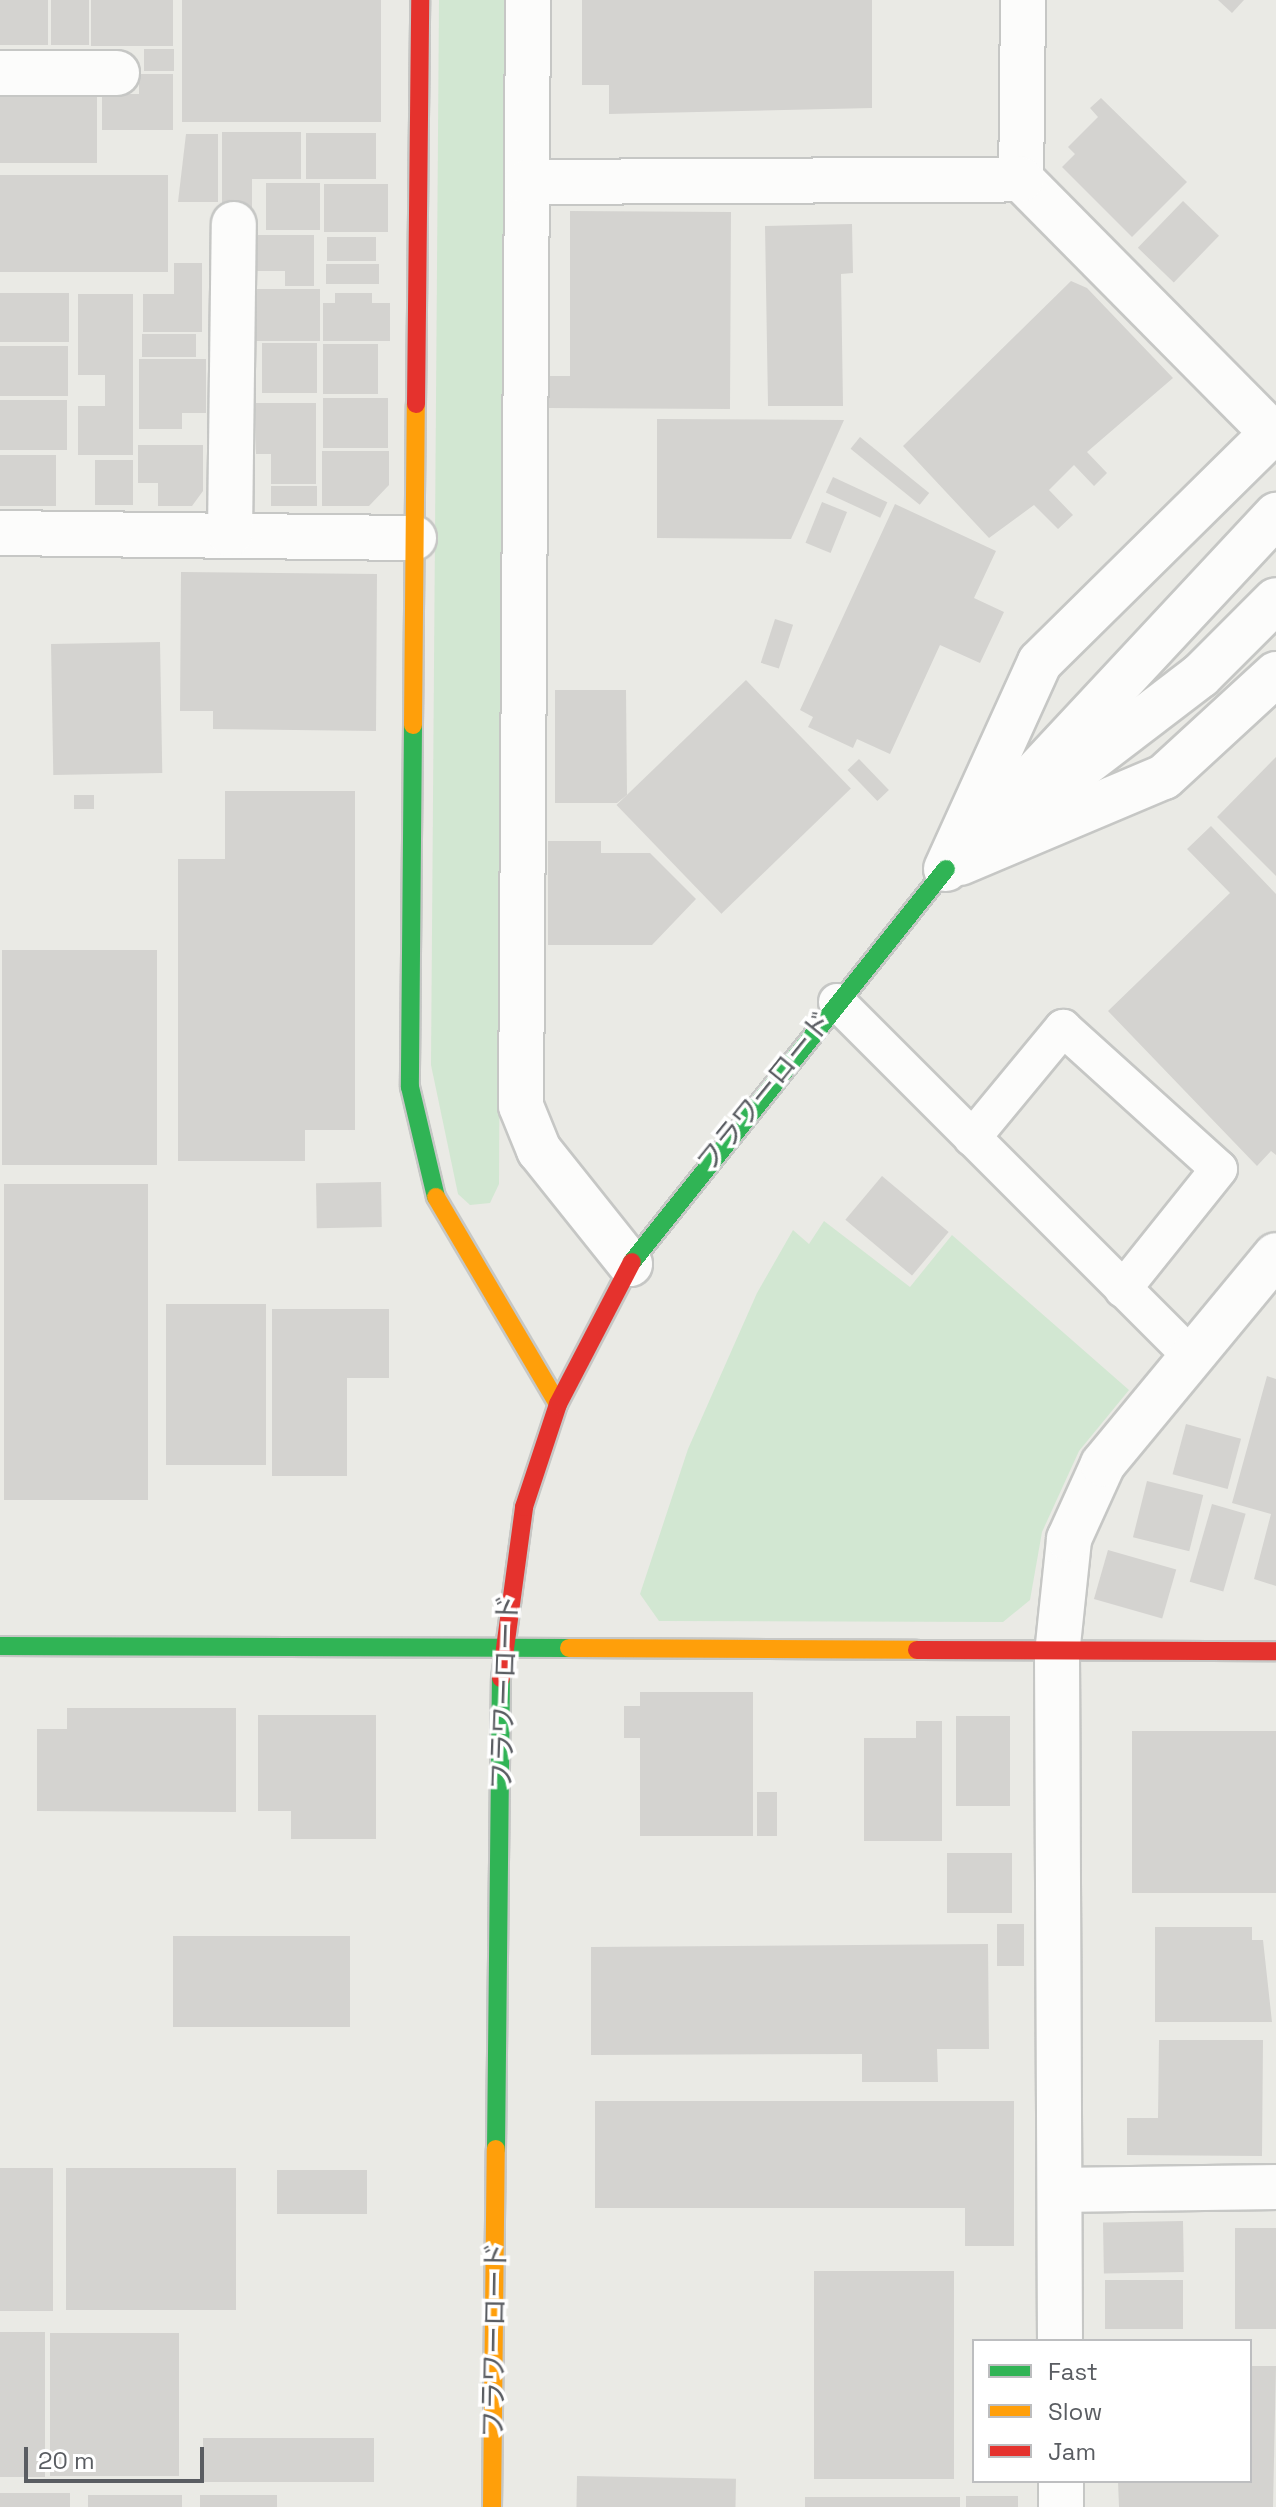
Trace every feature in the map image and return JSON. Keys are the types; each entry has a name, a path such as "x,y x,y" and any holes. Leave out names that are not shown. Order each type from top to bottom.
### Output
{"street":[{"path":"420,0 410,1087 434,1193 558,1404"},
{"path":"528,0 521,1106 539,1150 630,1264"},
{"path":"1021,179 1023,0"},
{"path":"0,73 117,73"},
{"path":"527,182 1021,179 1274,431 1040,662 946,869"},
{"path":"230,534 234,224"},
{"name":"フラワーロード","path":"492,2507 501,1646 524,1507 558,1404 630,1264 837,1002 946,869 1276,515"},
{"path":"0,533 414,538"},
{"name":"フラワーロード","path":"946,869 1200,676 1276,600"},
{"path":"946,869 1164,777 1276,674"},
{"path":"1060,2339 1057,1654 1069,1539 1103,1464 1276,1255"},
{"path":"0,1646 501,1646 1057,1654 1276,1651"},
{"path":"1060,2190 1276,2187"},
{"path":"1061,2483 1061,2507"}],"lane":[{"path":"837,1002 1191,1356"},
{"path":"972,1138 1063,1028 1219,1169 1123,1289"}],"green space":[{"path":"439,0 505,0 499,1184 490,1203 470,1205 458,1194 431,1065"},
{"path":"824,1221 910,1287 952,1235 1129,1390 1079,1451 1042,1532 1030,1600 1003,1622 659,1621 640,1594 688,1449 757,1293 793,1230 809,1244"}],"building":[{"path":"0,0 48,0 48,45 0,45"},
{"path":"51,0 89,0 89,45 51,45"},
{"path":"91,0 173,0 173,46 91,46"},
{"path":"182,0 381,0 381,122 182,122"},
{"path":"582,0 872,0 872,108 609,114 609,85 582,85"},
{"path":"1218,0 1244,0 1232,13"},
{"path":"144,49 174,49 174,71 144,71"},
{"path":"139,74 173,74 173,130 102,130 102,94 139,94"},
{"path":"0,93 97,93 97,163 0,163"},
{"path":"1101,98 1187,182 1132,237 1062,167 1075,154 1068,147 1098,117 1090,108"},
{"path":"222,132 301,132 301,179 252,179 252,209 222,209"},
{"path":"306,133 376,133 376,179 306,179"},
{"path":"186,134 218,134 218,202 178,202"},
{"path":"0,175 168,175 168,272 0,272"},
{"path":"266,183 320,183 320,230 266,230"},
{"path":"324,184 388,184 388,232 324,232"},
{"path":"1183,201 1219,236 1174,282 1138,248"},
{"path":"570,211 731,212 730,409 549,408 549,376 570,376"},
{"path":"852,224 853,273 841,274 843,406 768,406 765,226"},
{"path":"254,235 314,235 314,286 285,286 285,271 254,271"},
{"path":"327,237 376,237 376,261 327,261"},
{"path":"174,263 202,263 202,332 143,332 143,294 174,294"},
{"path":"326,264 379,264 379,284 326,284"},
{"path":"1071,281 1087,288 1173,378 1087,452 1107,473 1094,486 1074,465 1049,490 1073,515 1058,529 1034,505 989,538 903,446"},
{"path":"255,289 320,289 320,341 255,341"},
{"path":"0,293 69,293 69,342 0,342"},
{"path":"335,293 372,293 372,303 390,303 390,341 323,341 323,303 335,303"},
{"path":"78,294 133,294 133,455 78,455 78,406 105,406 105,375 78,375"},
{"path":"142,334 196,334 196,357 142,357"},
{"path":"262,343 317,343 317,393 262,393"},
{"path":"323,344 378,344 378,394 323,394"},
{"path":"0,346 68,346 68,396 0,396"},
{"path":"139,359 206,359 206,413 182,413 182,429 139,429"},
{"path":"323,398 388,398 388,448 323,448"},
{"path":"0,400 67,400 67,450 0,450"},
{"path":"256,403 316,403 316,484 271,484 271,454 256,454"},
{"path":"657,419 844,420 791,539 657,538"},
{"path":"860,437 929,493 920,505 851,449"},
{"path":"138,445 203,445 203,491 192,506 158,506 158,483 138,483"},
{"path":"322,451 389,451 389,485 369,506 322,506"},
{"path":"0,455 56,455 56,506 0,506"},
{"path":"95,460 133,460 133,505 95,505"},
{"path":"833,477 887,502 880,518 826,492"},
{"path":"271,486 317,486 317,506 271,506"},
{"path":"822,502 847,512 831,553 806,543"},
{"path":"895,504 996,551 974,598 1004,612 980,663 940,645 890,754 857,739 853,748 808,727 813,717 800,710"},
{"path":"181,572 377,574 376,731 213,729 213,711 180,711"},
{"path":"775,619 793,625 779,669 761,663"},
{"path":"160,642 162,773 53,775 51,644"},
{"path":"746,680 851,789 721,914 617,805"},
{"path":"555,690 626,690 627,795 617,803 555,803"},
{"path":"1276,757 1276,876 1217,817"},
{"path":"859,759 889,790 877,801 847,770"},
{"path":"225,791 355,791 355,1130 305,1130 305,1161 178,1161 178,859 225,859"},
{"path":"74,795 94,795 94,809 74,809"},
{"path":"1211,826 1276,894 1276,1155 1271,1151 1257,1166 1108,1011 1230,893 1187,849"},
{"path":"548,841 601,841 601,853 650,853 696,899 652,945 548,945"},
{"path":"2,950 157,950 157,1165 2,1165"},
{"path":"882,1176 949,1232 912,1276 845,1220"},
{"path":"381,1182 382,1227 317,1228 316,1183"},
{"path":"4,1184 148,1184 148,1500 4,1500"},
{"path":"166,1304 266,1304 266,1465 166,1465"},
{"path":"272,1309 389,1309 389,1378 347,1378 347,1476 272,1476"},
{"path":"1267,1376 1276,1379 1276,1586 1254,1579 1271,1514 1232,1503"},
{"path":"1186,1424 1241,1439 1228,1489 1173,1474"},
{"path":"1147,1481 1203,1495 1189,1551 1133,1537"},
{"path":"1212,1504 1246,1514 1223,1592 1190,1582"},
{"path":"1108,1550 1176,1570 1162,1619 1094,1599"},
{"path":"640,1692 753,1692 753,1836 640,1836 640,1738 624,1738 624,1706 640,1706"},
{"path":"67,1708 236,1708 236,1812 37,1811 37,1729 67,1729"},
{"path":"258,1715 376,1715 376,1839 291,1839 291,1811 258,1811"},
{"path":"956,1716 1010,1716 1010,1806 956,1806"},
{"path":"916,1721 942,1721 942,1841 864,1841 864,1738 916,1738"},
{"path":"1132,1731 1276,1731 1276,1893 1132,1893"},
{"path":"757,1792 777,1792 777,1836 757,1836"},
{"path":"947,1853 1012,1853 1012,1913 947,1913"},
{"path":"997,1924 1024,1924 1024,1966 997,1966"},
{"path":"1155,1927 1252,1927 1252,1940 1263,1940 1272,2022 1155,2022"},
{"path":"173,1936 350,1936 350,2027 173,2027"},
{"path":"988,1944 989,2049 937,2049 938,2082 862,2082 862,2054 591,2055 591,1947"},
{"path":"1159,2040 1263,2040 1262,2156 1127,2155 1127,2118 1158,2118"},
{"path":"595,2101 1014,2101 1014,2246 965,2246 965,2208 595,2208"},
{"path":"0,2168 53,2168 53,2311 0,2311"},
{"path":"66,2168 236,2168 236,2310 66,2310"},
{"path":"277,2170 367,2170 367,2214 277,2214"},
{"path":"1183,2221 1184,2272 1104,2273 1103,2222"},
{"path":"1235,2228 1276,2228 1276,2329 1235,2329"},
{"path":"814,2271 954,2271 954,2479 814,2479"},
{"path":"1105,2280 1183,2280 1183,2329 1105,2329"},
{"path":"0,2332 45,2332 45,2477 0,2477"},
{"path":"50,2333 179,2333 179,2476 50,2476"},
{"path":"1252,2366 1276,2366 1273,2507 1119,2507 1118,2483 1252,2483"},
{"path":"203,2438 374,2438 374,2482 203,2482"},
{"path":"577,2476 736,2479 735,2507 576,2507"},
{"path":"0,2493 70,2493 70,2507 0,2507"},
{"path":"88,2495 182,2495 182,2507 88,2507"},
{"path":"200,2495 277,2495 277,2507 200,2507"},
{"path":"966,2496 1018,2496 1018,2507 966,2507"},
{"path":"805,2497 960,2497 960,2507 805,2507"}],"traffic: fast":[{"path":"413,725 410,1087 436,1197"},
{"path":"632,1262 946,869"},
{"path":"0,1646 569,1648"},
{"path":"496,2149 501,1678"}],"traffic: slow":[{"path":"413,725 416,404"},
{"path":"436,1197 558,1404"},
{"path":"569,1648 917,1650"},
{"path":"492,2507 496,2149"}],"traffic: jam":[{"path":"416,404 420,0"},
{"path":"501,1678 524,1507 558,1404 632,1262"},
{"path":"917,1650 1276,1651"}]}
